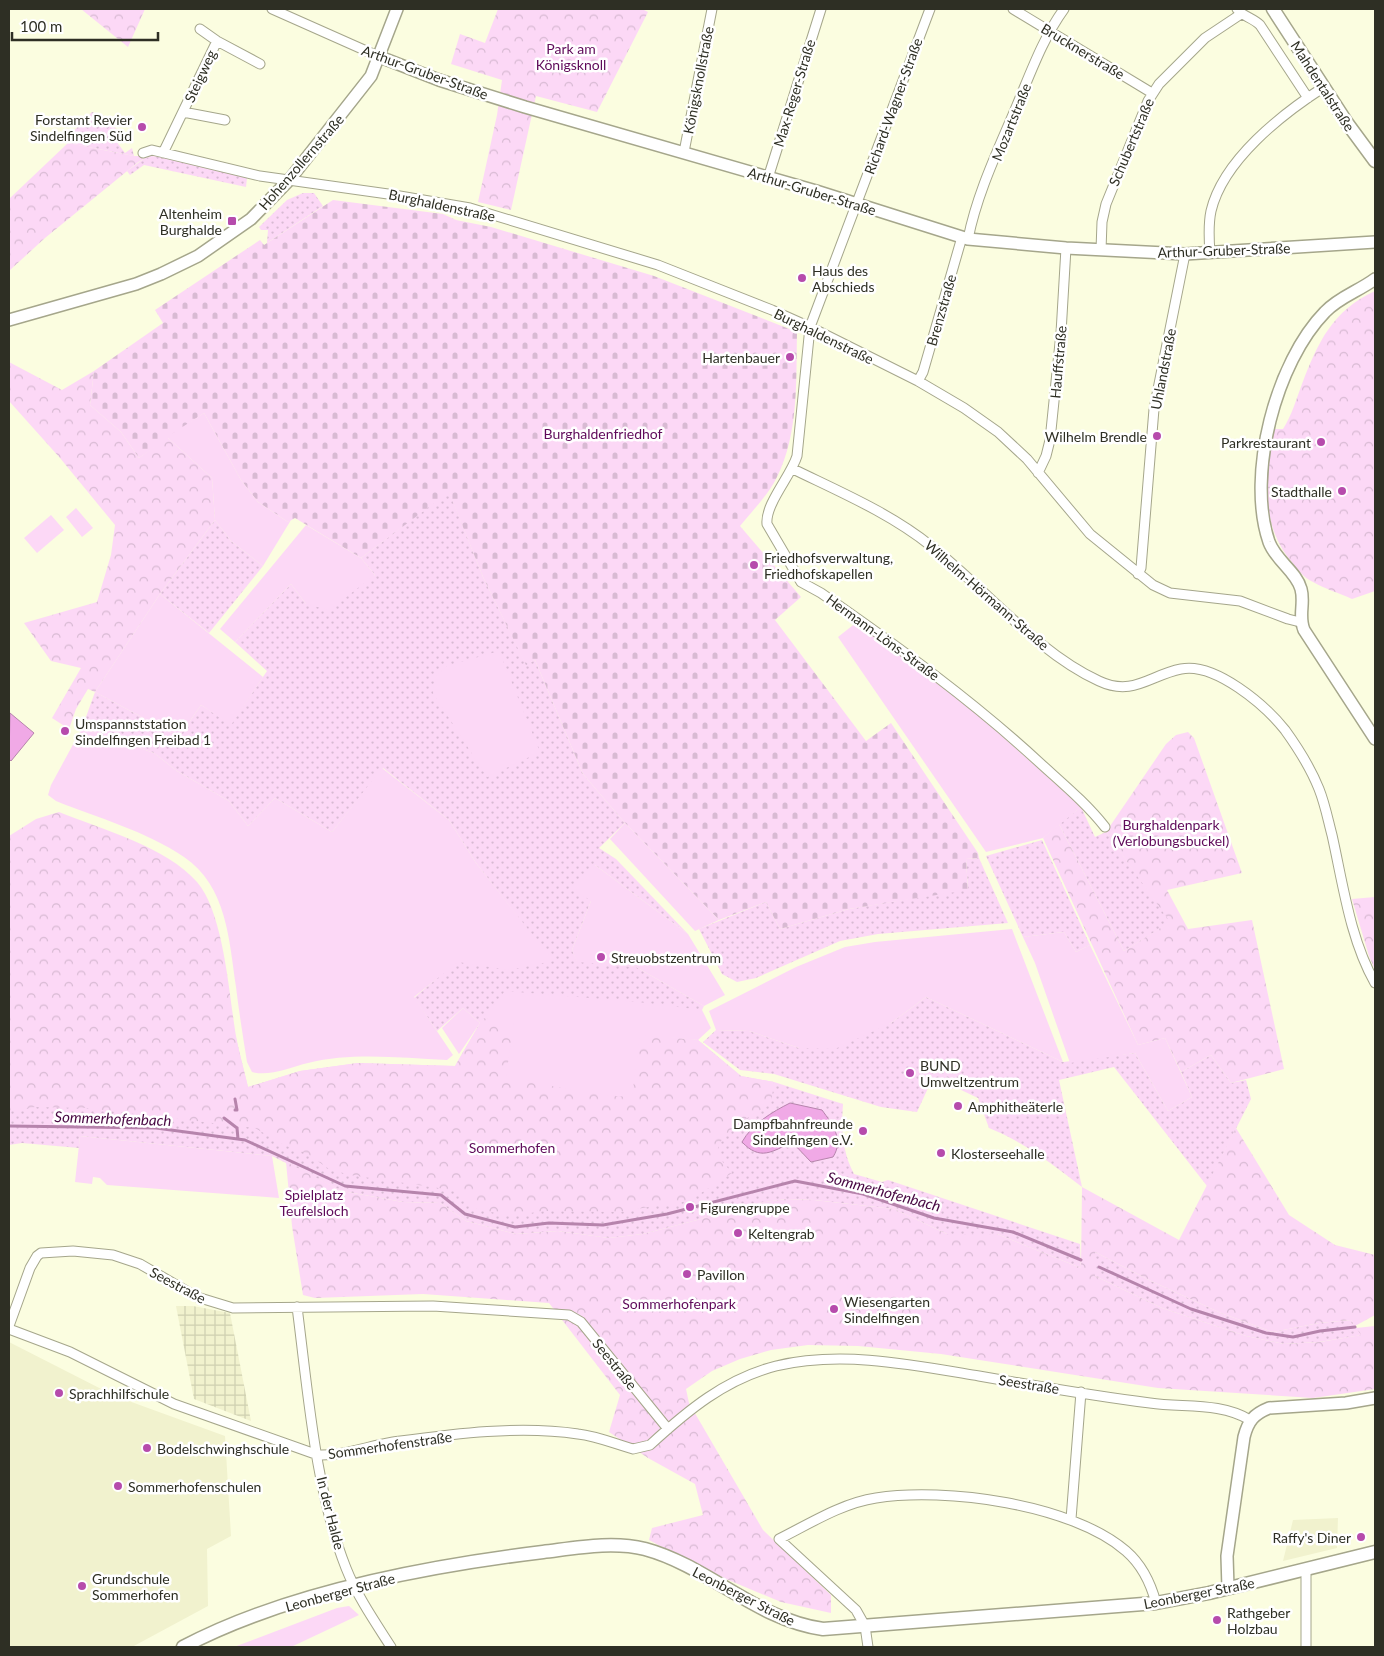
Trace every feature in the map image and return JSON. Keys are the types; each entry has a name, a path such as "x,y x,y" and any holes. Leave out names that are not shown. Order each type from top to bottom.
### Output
{"main road":[{"name":"Mahdentalstraße","path":"1273,9 1324,87 1373,155"},
{"name":"Leonberger Straße","path":"183,1647 227,1626 313,1597 354,1586 487,1559 588,1547 625,1546 644,1549 677,1561 793,1623 823,1629 1156,1603 1306,1570 1375,1552"}],"street":[{"name":"Arthur-Gruber-Straße","path":"272,9 412,70 501,100 684,152 965,238 1066,248 1186,254 1210,254 1375,242"},
{"name":"Hohenzollernstraße","path":"9,320 136,284 180,266 223,240 251,219 290,179 371,76 380,57 397,9"},
{"name":"Königsknollstraße","path":"684,152 712,9"},
{"name":"Max-Reger-Straße","path":"768,178 821,9"},
{"name":"Richard-Wagner-Straße","path":"856,204 930,9"},
{"name":"Brucknerstraße","path":"1013,9 1152,93"},
{"name":"Mozartstraße","path":"965,238 1004,136 1049,30 1064,9"},
{"name":"Schubertstraße","path":"1101,250 1102,222 1106,204 1152,93 1205,38 1239,12"},
{"name":"Mahdentalstraße","path":"1239,12 1260,25 1308,98"},
{"name":"Steigweg","path":"200,29 217,41 260,64"},
{"name":"Steigweg","path":"164,153 217,41"},
{"path":"1210,254 1211,209 1231,169 1269,129 1324,87"},
{"name":"Steigweg","path":"183,112 225,120"},
{"name":"Burghaldenstraße","path":"143,153 152,150 260,176 450,204 658,265 810,327 918,381 964,408 998,432 1027,459 1090,534 1138,574 1170,593 1240,601 1288,620 1300,622"},
{"name":"Hermann-Löns-Straße","path":"856,204 810,327 806,348 802,414 793,469 770,508 766,519 767,524 801,582 821,593 958,692 1035,758 1089,808 1105,827"},
{"name":"Brenzstraße","path":"918,381 923,372 965,238"},
{"name":"Hauffstraße","path":"1038,473 1046,456 1053,413 1066,248"},
{"name":"Uhlandstraße","path":"1138,574 1141,568 1154,409 1186,254"},
{"path":"1375,279 1336,302 1306,336 1280,384 1269,425 1262,482 1264,516 1273,550 1301,589 1300,622 1375,738"},
{"name":"Wilhelm-Hörmann-Straße","path":"793,469 860,502 907,529 964,573 1040,642 1097,680 1117,686 1131,687 1169,672 1190,668 1223,680 1258,702 1286,731 1319,788 1351,918 1364,961 1375,983"},
{"name":"Seestraße","path":"9,1328 32,1262 41,1253 93,1252 113,1255 155,1272 197,1297 226,1306 297,1308 440,1307 574,1317 668,1429 694,1406 747,1376 776,1366 804,1361 866,1361 931,1368 1151,1404 1228,1409 1250,1420"},
{"name":"In der Halde","path":"297,1308 318,1455 327,1503 345,1567 354,1586 391,1647"},
{"name":"Sommerhofenstraße","path":"9,1328 70,1352 174,1404 318,1455 331,1455 392,1442 499,1432 570,1432 638,1449 650,1446 668,1429"},
{"path":"1071,1519 1081,1392"},
{"path":"1228,1588 1227,1556 1244,1436 1250,1420 1269,1408 1346,1403 1375,1398"},
{"path":"868,1647 865,1626 856,1610 779,1539 862,1501 918,1494 974,1499 1071,1519 1128,1553 1147,1580 1156,1603"},
{"path":"1306,1570 1306,1647"}],"shaded area":[{"path":"10,713 34,733 11,761 9,759"},
{"path":"790,1103 822,1110 836,1133 837,1145 833,1157 811,1162 792,1142 772,1151 760,1153 748,1148 742,1142 757,1124"},
{"path":"176,1306 193,1306 230,1313 251,1421 194,1399"},
{"name":"Sommerhofenschulen","path":"9,1342 115,1396 225,1436 231,1536 207,1549 208,1606 132,1647 11,1647 9,1644"},
{"path":"1338,1518 1337,1548 1283,1561 1293,1520"}],"green space":[{"path":"81,9 145,9 128,47"},
{"name":"Park am Königsknoll","path":"498,9 642,9 648,12 597,112 536,96 511,210 478,202 497,115 502,80 451,64 460,34 485,43"},
{"path":"92,112 104,116 119,132 113,137 125,153 132,148 134,156 68,143 65,140"},
{"path":"68,143 134,156 158,156 145,158 137,163 45,238 9,271 9,199"},
{"path":"158,156 247,178 246,187 144,165 130,175 127,171 145,158"},
{"path":"303,193 314,193 323,206 267,243 268,230 261,230 259,227 287,200"},
{"name":"Burghaldenfriedhof","path":"333,200 443,214 456,220 491,227 654,276 797,332 795,406 789,443 784,460 770,490 740,526 801,597 775,620 866,741 891,723 978,853 979,858 966,859 968,890 849,909 780,929 766,902 719,920 625,823 583,774 535,660 526,665 483,577 449,492 361,558 295,518 288,522 258,502 241,480 204,413 139,458 121,432 90,405 94,371 163,323 155,310 260,240 264,245"},
{"path":"1375,291 1375,591 1352,599 1322,587 1307,578 1296,567 1281,546 1269,514 1267,498 1268,464 1272,429 1283,429 1286,424 1321,341 1348,308"},
{"path":"9,362 62,390 94,371 90,405 121,432 139,458 167,437 212,478 215,520 160,594 95,692 88,689 76,709 69,729 52,718 81,668 51,661 24,623 97,602 111,555 115,525 60,458 9,401"},
{"path":"204,413 241,480 258,502 288,522 291,520 263,566 231,541 215,520 212,478 167,437"},
{"path":"449,491 483,577 526,664 535,660 583,774 625,823 599,848 616,859 688,934 595,865 591,901 572,950 577,961 636,967 704,1006 702,1010 484,1018 698,1040 741,1076 774,1082 843,1104 843,1140 854,1174 882,1182 888,1180 1080,1244 1081,1268 997,1234 947,1234 894,1209 814,1200 786,1199 729,1209 701,1219 643,1234 609,1238 558,1231 516,1234 466,1221 440,1203 403,1202 342,1191 272,1156 80,1136 79,1148 22,1143 9,1145 9,1023 236,1038 248,1087 300,1071 358,1063 455,1066 480,1023 463,1008 437,1031 414,998 457,961 552,961 476,863 449,820 383,768 332,832 275,798 248,826 229,801 177,771 154,753 82,728 95,692 179,737 201,705 231,724 267,671 235,642 291,584 306,604 375,575 361,558","holes":["792,1142 832,1157 811,1162"]},
{"path":"76,508 93,528 82,537 66,517"},
{"path":"51,515 64,530 37,553 24,538"},
{"path":"215,520 231,541 263,566 209,633 160,594"},
{"path":"306,525 361,558 375,575 329,610 306,604 291,584 235,642 220,629"},
{"path":"160,594 263,677 231,725 201,705 179,737 95,692"},
{"path":"857,622 949,688 1081,807 1043,838 986,852 838,637"},
{"path":"499,651 540,752 487,777 433,693 436,676 447,666"},
{"path":"82,728 154,753 177,771 229,801 248,826 275,798 332,832 382,768 449,820 476,863 553,961 509,970 458,962 414,997 453,1055 447,1060 377,1057 342,1058 308,1063 280,1071 252,1072 247,1062 228,933 218,898 209,883 198,869 184,857 169,848 138,832 56,801 48,795 51,785"},
{"name":"Burghaldenpark (Verlobungsbuckel)","path":"1188,732 1194,738 1242,873 1167,890 1188,929 1252,920 1284,1069 1231,1083 1211,1055 1181,1072 1165,1038 1138,1045 1043,838 1059,824 1124,951 1170,922 1106,832 1166,744 1176,735"},
{"path":"1081,807 1095,837 1106,832 1171,922 1124,951 1059,824"},
{"name":"Sommerhofen","path":"59,812 113,832 151,849 169,859 197,882 206,896 219,934 228,977 236,1036 248,1087 300,1071 358,1063 455,1066 483,1018 698,1040 741,1076 774,1082 771,1104 738,1124 729,1132 719,1146 718,1154 732,1173 698,1195 676,1205 653,1206 622,1212 544,1211 510,1216 477,1209 452,1190 350,1175 329,1169 306,1153 284,1145 255,1128 85,1108 35,1107 9,1111 9,836 36,819"},
{"path":"625,823 719,920 695,931 610,839"},
{"path":"1042,840 1090,945 1076,952 1064,932 1023,937 986,856"},
{"path":"979,858 1008,923 878,934 840,941 756,978 737,982 722,974 699,929 766,902 780,929 849,909 968,889 966,859"},
{"path":"595,865 688,934 725,995 704,1006 636,967 577,962 572,950 591,901 572,888"},
{"path":"1375,897 1375,970 1352,899"},
{"path":"1012,929 1063,1062 926,997 891,1023 835,1049 799,1048 749,1031 716,1030 709,1011 796,967 845,947 875,942"},
{"path":"1064,932 1076,952 1090,945 1138,1045 1165,1038 1192,1097 1168,1111 1135,1053 1070,1063 1035,963 1023,937"},
{"path":"505,991 638,1002 702,1010 711,1028 698,1040 640,1035 632,1097 569,1089 506,1076 514,1023 483,1018"},
{"path":"926,997 1063,1062 1135,1053 1168,1111 1192,1097 1181,1072 1211,1055 1231,1083 1246,1080 1251,1099 1207,1186 1114,1067 1059,1080 1082,1187 1026,1147 989,1128 978,1098 959,1089 929,1086 917,1112 881,1107 774,1074 740,1070 703,1042 716,1030 749,1031 799,1048 891,1023"},
{"path":"463,1008 480,1023 459,1054 442,1028"},
{"name":"Sommerhofenpark","path":"1236,1128 1289,1215 1335,1245 1375,1255 1375,1315 1355,1326 1351,1320 1319,1323 1273,1332 1221,1313 1151,1281 1095,1252 1095,1276 1162,1308 1246,1336 1284,1344 1320,1342 1361,1335 1356,1328 1375,1326 1375,1389 1313,1398 1158,1388 941,1354 858,1346 808,1345 771,1350 740,1359 712,1371 686,1389 689,1403 763,1530 831,1595 831,1613 781,1602 707,1571 649,1540 652,1528 703,1515 695,1484 648,1458 609,1432 620,1395 549,1303 423,1294 315,1298 303,1295 292,1226 286,1162 342,1191 403,1202 440,1203 466,1221 516,1234 558,1231 609,1238 643,1234 701,1219 729,1209 758,1203 786,1199 814,1200 894,1209 947,1234 997,1234 1081,1268 1082,1187 1179,1240"},
{"path":"80,1136 272,1156 279,1198 107,1185 100,1178 93,1177 92,1184 75,1182"},
{"path":"1095,1252 1151,1281 1221,1313 1273,1332 1319,1323 1351,1320 1362,1335 1319,1342 1284,1344 1246,1336 1162,1308 1095,1276"},
{"path":"349,1606 359,1615 291,1647 234,1647 337,1608"}],"waterway":[{"path":"235,1099 237,1110 235,1110"},
{"path":"224,1118 237,1128 238,1139"},
{"name":"Sommerhofenbach","path":"9,1126 156,1128 245,1140 345,1186 441,1195 465,1214 515,1227 549,1223 603,1225 667,1214 795,1181 863,1194 934,1218 1013,1232 1081,1260"},
{"name":"Sommerhofenbach","path":"1099,1267 1191,1309 1266,1333 1293,1337 1320,1331 1355,1327"}],"place":[{"name":"Forstamt Revier Sindelfingen Süd","path":"142,127"},
{"name":"Altenheim Burghalde","path":"232,221"},
{"name":"Haus des Abschieds","path":"802,278"},
{"name":"Hartenbauer","path":"790,357"},
{"name":"Wilhelm Brendle","path":"1157,436"},
{"name":"Parkrestaurant","path":"1321,442"},
{"name":"Stadthalle","path":"1342,491"},
{"name":"Friedhofsverwaltung, Friedhofskapellen","path":"754,565"},
{"name":"Umspannststation Sindelfingen Freibad 1","path":"65,731"},
{"name":"Streuobstzentrum","path":"601,957"},
{"name":"BUND Umweltzentrum","path":"910,1073"},
{"name":"Amphitheäterle","path":"958,1106"},
{"name":"Dampfbahnfreunde Sindelfingen e.V.","path":"863,1131"},
{"name":"Klosterseehalle","path":"941,1153"},
{"name":"Figurengruppe","path":"690,1207"},
{"name":"Keltengrab","path":"738,1233"},
{"name":"Pavillon","path":"687,1274"},
{"name":"Wiesengarten Sindelfingen","path":"834,1309"},
{"name":"Sprachhilfschule","path":"59,1393"},
{"name":"Bodelschwinghschule","path":"147,1448"},
{"name":"Sommerhofenschulen","path":"118,1486"},
{"name":"Raffy's Diner","path":"1361,1537"},
{"name":"Grundschule Sommerhofen","path":"82,1586"},
{"name":"Rathgeber Holzbau","path":"1217,1620"}],"park label":[{"name":"Spielplatz Teufelsloch","path":"314,1202"}]}
